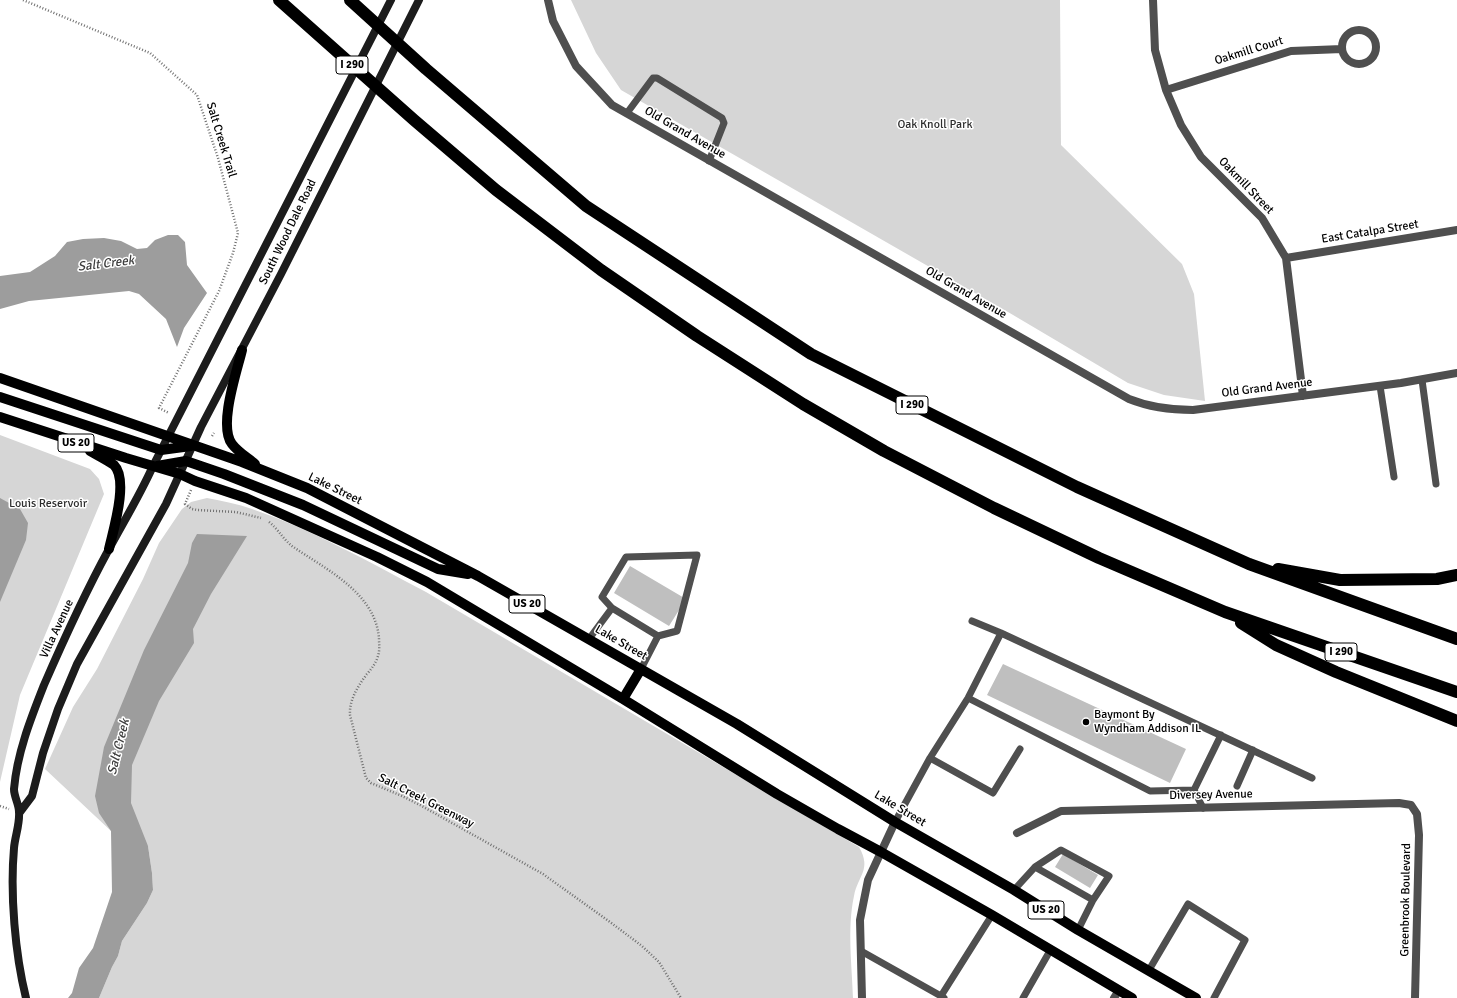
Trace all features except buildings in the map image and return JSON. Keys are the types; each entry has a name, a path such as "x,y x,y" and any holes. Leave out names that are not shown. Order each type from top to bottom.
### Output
{"highway":[{"name":"I 290","path":"279,0 414,120 496,190 602,270 697,336 803,404 884,451 994,508 1099,558 1224,612 1457,692"},
{"name":"I 290","path":"350,0 426,69 586,206 811,354 1077,487 1249,564 1457,639"},
{"path":"1249,564 1340,580 1437,579 1457,574"},
{"path":"1224,612 1276,645 1336,672 1457,720"}],"main road":[{"name":"South Wood Dale Road","path":"153,466 391,0"},
{"name":"South Wood Dale Road","path":"180,474 201,427 281,274 419,0"},
{"path":"242,350 230,398 227,431 231,443 239,452 261,470"},
{"name":"Lake Street","path":"0,378 168,436 307,488 478,576 738,724 895,822 1014,890 1078,930 1196,998"},
{"path":"0,397 161,450 193,445"},
{"name":"US 20","path":"0,417 61,438 180,474 195,481 246,498 378,557 427,582 622,698 838,830 881,852 1051,949 1117,994 1132,998"},
{"path":"61,438 92,452 114,466 119,477 121,498 109,549"},
{"path":"153,466 186,461 231,476 303,505 438,569 478,576"},
{"name":"Villa Avenue","path":"26,998 17,947 14,899 14,848 20,812 14,791 21,750 35,709 57,655 109,549 140,495 153,466"},
{"name":"Villa Avenue","path":"20,812 32,796 43,752 77,664 166,504 180,474"},
{"path":"622,698 642,669"}],"street":[{"name":"Old Grand Avenue","path":"548,0 553,20 576,66 612,105 1129,399 1144,405 1179,410 1192,410 1380,386 1457,373"},
{"name":"Oakmill Street","path":"1153,0 1155,50 1166,90 1181,126 1200,157 1262,218 1286,258 1302,396"},
{"path":"1359,30 1370,33 1374,37 1377,48 1372,59 1362,65 1351,63 1343,54 1342,49 1344,38 1353,31 1359,30"},
{"name":"Oakmill Court","path":"1166,90 1291,51 1342,49"},
{"name":"East Catalpa Street","path":"1286,258 1457,230"},
{"name":"Diversey Avenue","path":"1016,833 1061,811 1399,804 1411,805"},
{"name":"Greenbrook Boulevard","path":"1411,805 1417,814 1419,835 1417,998"},
{"path":"862,998 860,920 868,880 895,822"}],"lane":[{"path":"627,113 653,78 657,78 722,118 724,123 709,161"},
{"path":"1422,380 1436,484"},
{"path":"1380,386 1394,477"},
{"path":"697,555 677,631 658,636 612,608 602,597 626,557 697,555"},
{"path":"589,639 612,608"},
{"path":"972,621 1001,633 1312,778"},
{"path":"895,822 930,758 968,698 1001,633"},
{"path":"642,669 658,636"},
{"path":"968,698 1150,792 1194,790"},
{"path":"1194,790 1221,736"},
{"path":"930,758 993,793 1020,749"},
{"path":"1237,786 1253,750"},
{"path":"1194,790 1203,808"},
{"path":"1014,890 1035,867 1061,850 1109,876 1093,900 1078,930"},
{"path":"1035,867 1093,900"},
{"path":"1149,970 1188,904 1245,940 1214,998"},
{"path":"861,951 943,997 992,915"},
{"path":"1023,998 1051,949"}],"path":[{"name":"Salt Creek Trail","path":"23,0 150,53 197,95 218,158 238,233 233,253 219,291 159,408"},
{"name":"Salt Creek Greenway","path":"185,504 192,509 236,512 248,514 267,521 291,545 337,575 359,596 375,621 378,633 379,655 376,664 366,676 351,701 350,708 366,778 371,783 420,805 543,874 610,922 653,956 662,967 681,998"}],"green space":[{"name":"Oak Knoll Park","path":"571,0 1060,0 1061,145 1182,264 1194,294 1205,401 1164,395 1128,383 1008,312 621,90 596,53"},
{"name":"Louis Reservoir","path":"0,435 90,469 99,479 104,494 20,695 0,782"},
{"path":"207,498 247,507 275,517 340,547 426,592 859,847 863,855 864,867 856,889 852,908 850,947 853,998 99,998 118,956 122,941 147,903 153,890 148,846 111,831 45,769 73,707 97,669 143,579 159,543 182,509 191,502"}],"water":[{"name":"Salt Creek","path":"168,235 178,235 185,242 187,265 207,293 184,328 177,347 166,319 139,294 129,291 29,301 0,309 0,276 30,272 55,256 67,242 83,239 104,238 121,241 137,249 147,248 155,240"},
{"path":"0,498 20,509 28,523 26,540 0,602"},
{"name":"Salt Creek","path":"197,534 247,536 211,594 193,629 194,643 159,701 132,765 131,803 148,846 153,890 147,903 122,941 118,956 99,998 68,998 72,993 79,968 93,948 112,892 111,831 99,813 95,796 104,747 144,650 188,563 192,543"}],"place":[{"name":"Baymont By Wyndham Addison IL","path":"1086,722"}]}
